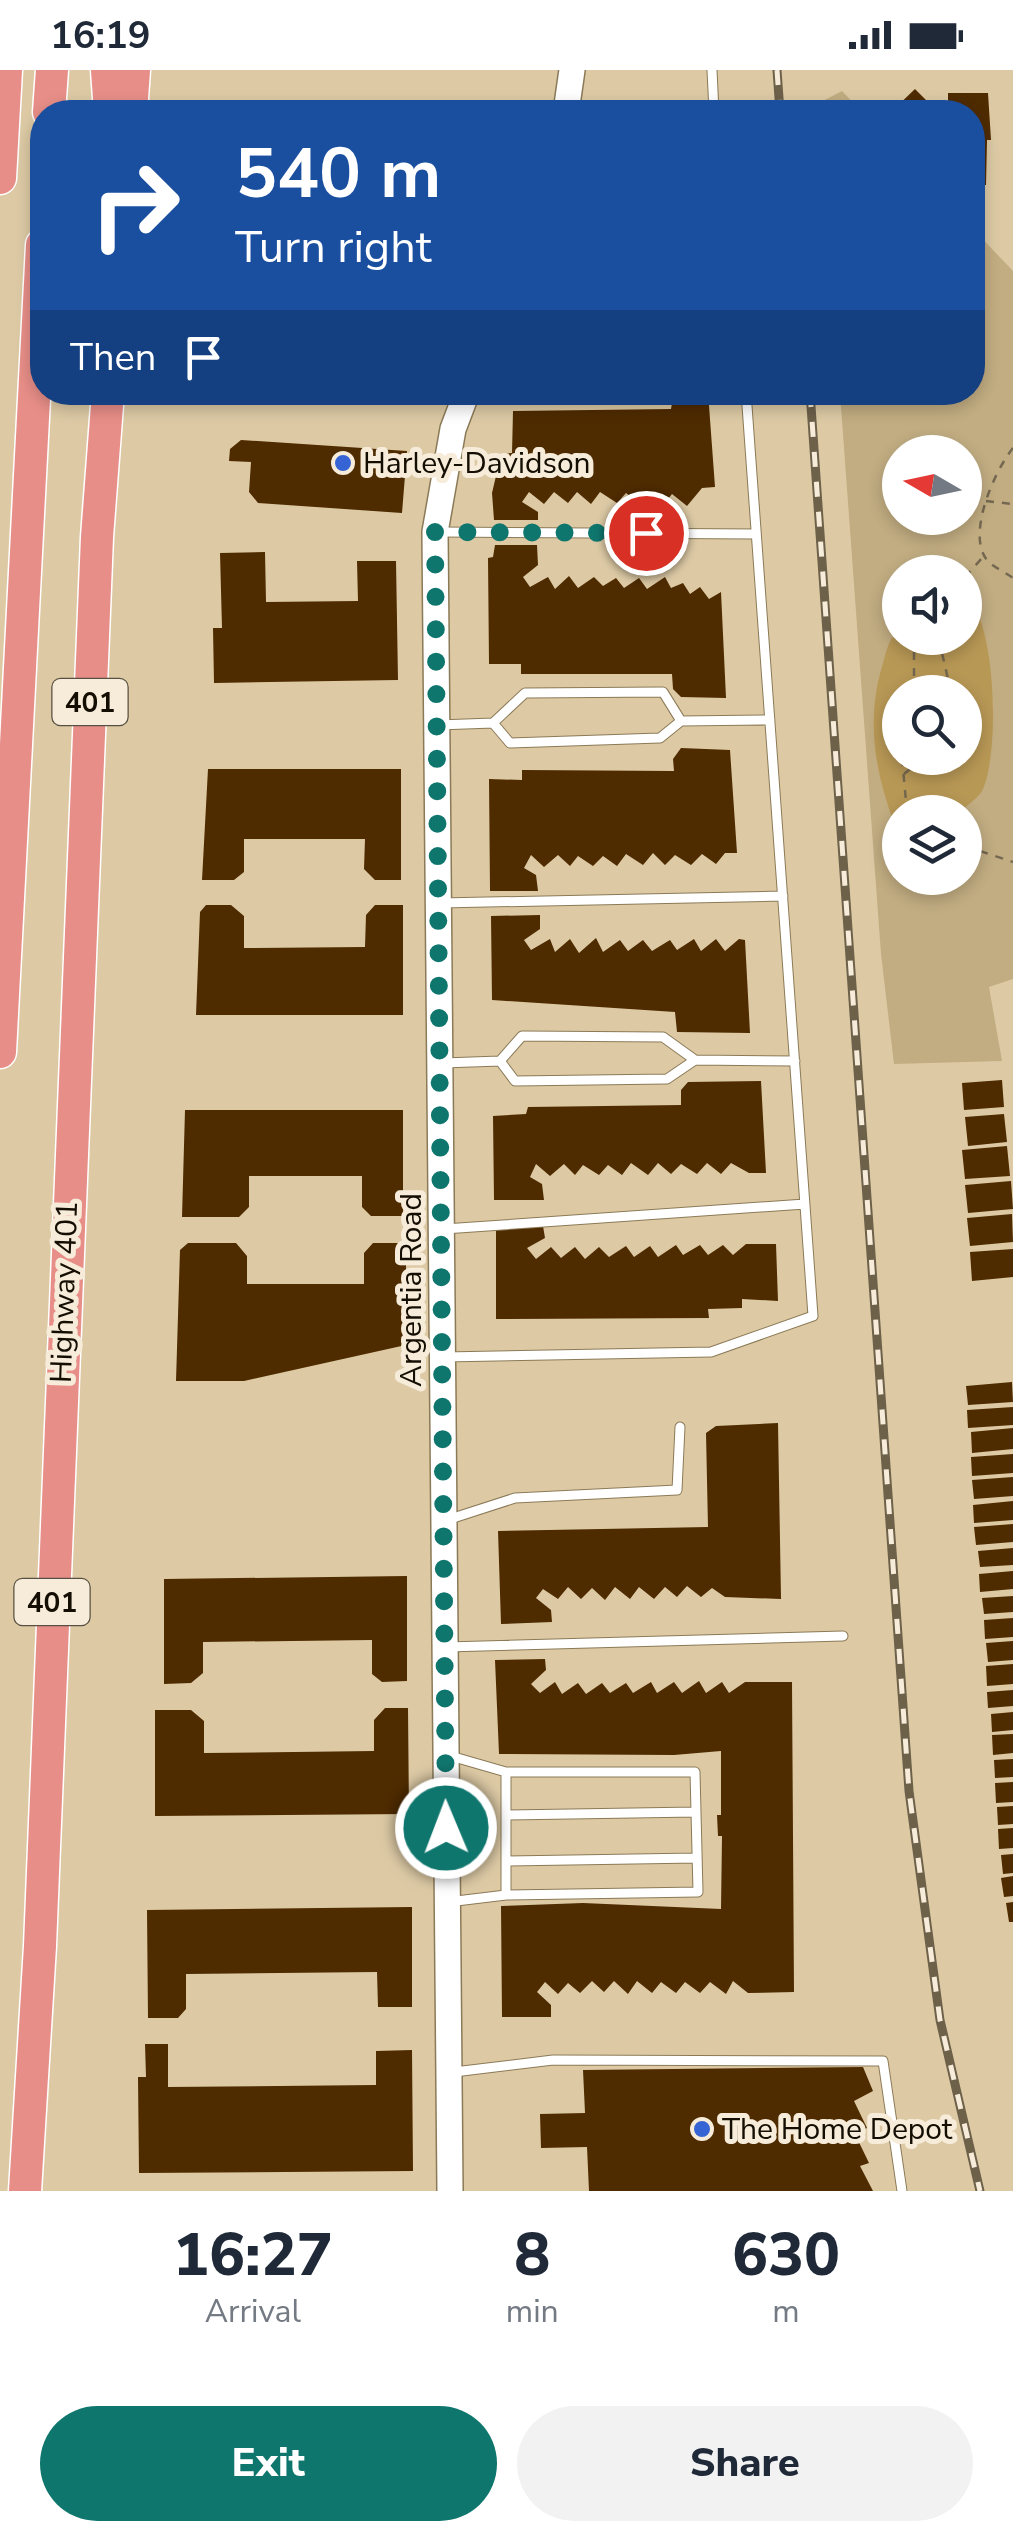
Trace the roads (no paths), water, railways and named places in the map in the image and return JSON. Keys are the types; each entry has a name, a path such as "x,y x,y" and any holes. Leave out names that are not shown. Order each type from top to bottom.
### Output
{"highway":[{"path":"0,178 6,70"},
{"path":"51,100 52,70"},
{"path":"107,70 109,100"},
{"path":"132,100 134,70"},
{"name":"401","path":"0,1052 34,405"},
{"name":"Highway 401","path":"24,2191 40,1946 62,1316 96,557 107,405"}],"street":[{"path":"568,100 572,70"},
{"name":"Argentia Road","path":"450,2191 435,532 453,429 462,405"}],"lane":[{"path":"712,70 713,100"},
{"path":"444,1358 711,1352 814,1316 747,405"},
{"path":"435,532 756,534"},
{"path":"437,726 493,723 525,693 662,692 681,721"},
{"path":"493,723 510,743 660,738 681,721 770,720"},
{"path":"439,903 783,896"},
{"path":"442,1062 500,1061 522,1036 663,1036 695,1060"},
{"path":"500,1061 516,1080 534,1080 667,1079 695,1060 795,1061"},
{"path":"443,1229 806,1204"},
{"path":"444,1521 515,1498 677,1490 680,1426"},
{"path":"446,1648 843,1636"},
{"path":"445,1754 506,1772 695,1772 698,1892 506,1896 447,1902"},
{"path":"506,1772 506,1896"},
{"path":"506,1814 696,1812"},
{"path":"506,1861 697,1858"},
{"path":"450,2072 553,2060 883,2061 902,2191"}],"railway":[{"path":"777,70 779,100"},
{"path":"811,405 909,1791 940,2020 980,2191"}],"place":[{"name":"Harley-Davidson","path":"343,463"},
{"name":"The Home Depot","path":"702,2129"}]}
